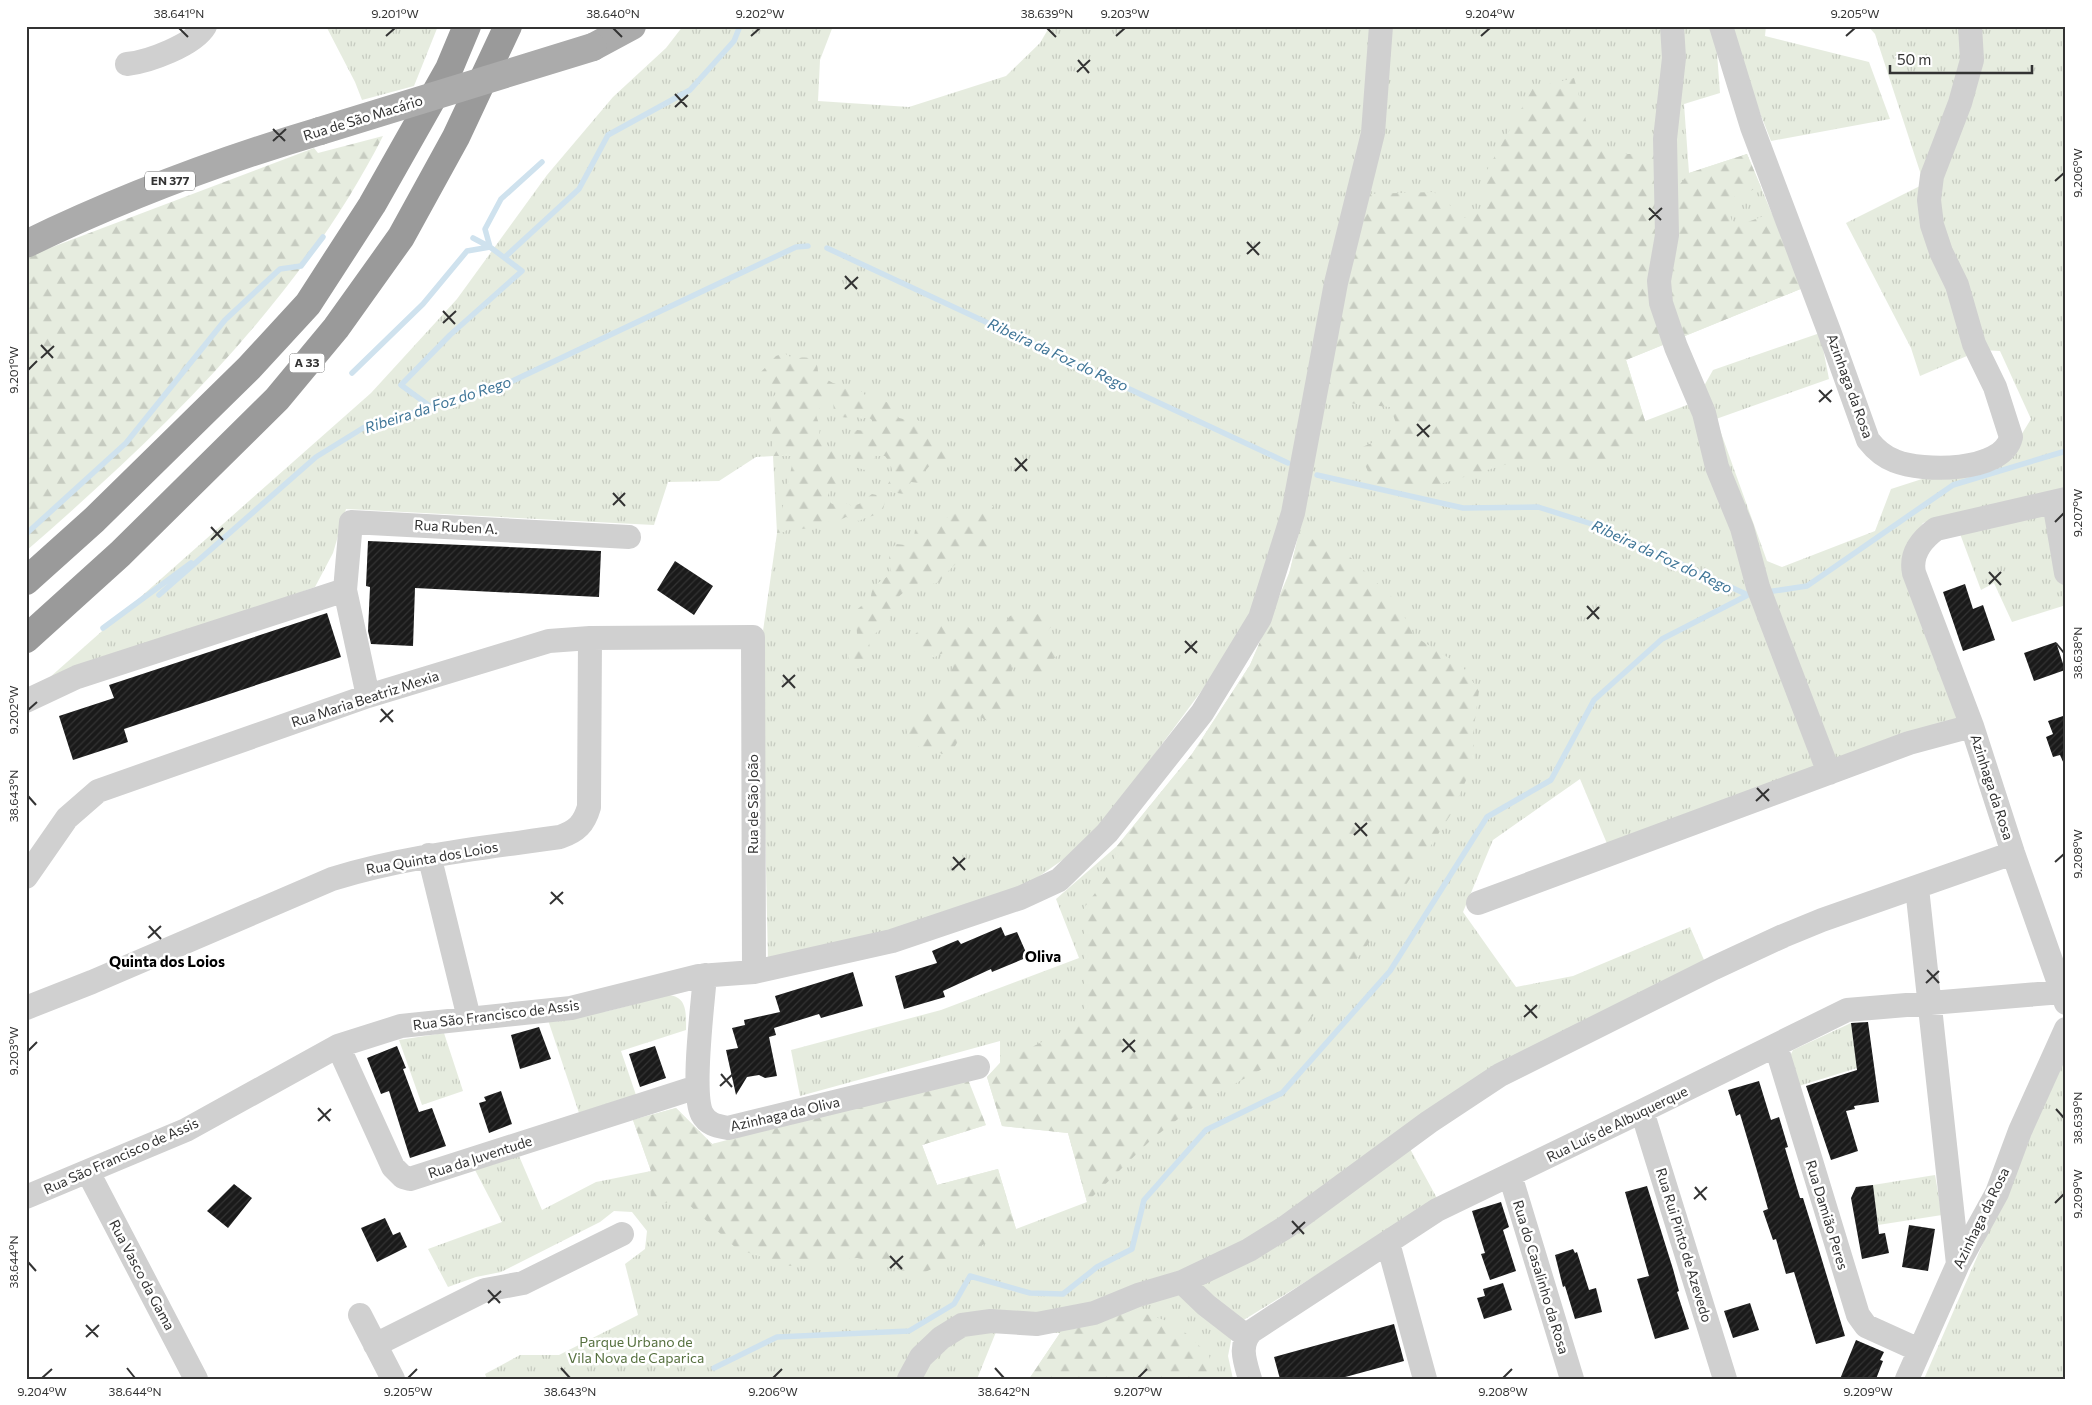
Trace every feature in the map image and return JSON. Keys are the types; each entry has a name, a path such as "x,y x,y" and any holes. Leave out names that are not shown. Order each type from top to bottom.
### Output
{"highway":[{"name":"A 33","path":"26,581 94,520 249,368 308,304 345,250 450,69 467,26"},
{"name":"A 33","path":"26,639 120,554 277,399 336,328 401,237 456,137 508,26"}],"main road":[{"name":"Rua de São Macário","path":"26,244 168,182 228,160 593,47 632,26"}],"street":[{"path":"127,64 142,62 191,40 202,32 205,26"},
{"name":"Rua São Francisco de Assis","path":"26,1197 186,1130 338,1046 401,1026 571,1008 705,975 754,972 892,941 1020,898 1059,880 1107,833 1202,713 1260,618 1293,513 1336,283 1373,133 1380,26"},
{"path":"1672,26 1674,58 1665,139 1667,235 1659,281 1661,303 1676,346 1704,413 1717,467 1742,528 1758,586 1829,773"},
{"name":"Azinhaga da Rosa","path":"1721,26 1752,127 1868,440 1876,450 1894,461 1910,466 1954,469 1992,458 2009,444 2011,437 1995,387 1974,344 1957,285 1941,252 1932,225 1929,200 1932,176 1960,103 1972,60 1970,26"},
{"path":"2060,501 2066,573"},
{"name":"Azinhaga da Rosa","path":"2060,501 1936,529 1914,554 1912,563 1914,573 1972,726 2013,853 2064,998"},
{"name":"Rua Ruben A.","path":"368,696 345,590 351,522 629,537"},
{"path":"26,701 77,677 345,590"},
{"name":"Rua Maria Beatriz Mexia","path":"26,877 67,818 98,791 368,696 549,641 590,638 752,637"},
{"name":"Rua de São João","path":"752,637 754,972"},
{"name":"Rua Quinta dos Loios","path":"26,1008 101,979 332,879 429,855 560,837 574,832 585,821 589,806 590,638"},
{"path":"1478,904 1909,744 1972,726"},
{"path":"909,1379 921,1356 941,1338 962,1325 991,1321 1037,1324 1094,1313 1138,1295 1182,1282 1249,1250 1286,1227 1429,1122 1500,1075 1747,952 1822,920 2013,853"},
{"path":"429,855 469,1018"},
{"path":"1917,888 1958,1264"},
{"name":"Azinhaga da Oliva","path":"705,975 697,1095 702,1115 712,1125 728,1128 978,1067"},
{"name":"Rua Luís de Albuquerque","path":"1246,1336 1259,1325 1437,1210 1642,1112 1847,1010 2064,998"},
{"name":"Azinhaga da Rosa","path":"1907,1379 1958,1264 1997,1193 2020,1131 2066,1028"},
{"name":"Rua da Juventude","path":"338,1046 393,1167 403,1177 410,1179 697,1087"},
{"name":"Rua Damião Peres","path":"1776,1046 1858,1316 1866,1326 1919,1350"},
{"name":"Rua Rui Pinto de Azevedo","path":"1642,1112 1725,1379"},
{"name":"Rua Vasco da Gama","path":"88,1172 196,1379"},
{"name":"Rua do Casalinho da Rosa","path":"1510,1176 1572,1379"},
{"path":"375,1345 485,1290 523,1283 622,1234"},
{"path":"1388,1243 1425,1379"},
{"path":"1182,1282 1206,1305 1246,1336 1243,1350 1250,1379"},
{"path":"360,1315 393,1379"}],"green space":[{"path":"326,26 438,26 414,86 362,100 355,82"},
{"path":"683,26 833,26 820,60 818,101 909,107 1006,76 1040,43 1050,26 1373,26 1367,127 1286,501 1243,635 1096,833 1064,859 1028,884 889,931 768,960 761,645 777,533 773,456 756,457 719,481 668,482 654,525 346,509 333,553 315,587 40,686 371,393 457,299 547,175 613,97 666,48"},
{"name":"Parque Urbano de Vila Nova de Caparica","path":"1388,26 1715,26 1720,93 1684,104 1689,173 1747,154 1803,288 1626,360 1645,421 1695,402 1713,370 1820,333 1829,379 1716,419 1767,561 1782,567 1875,531 1891,489 2012,450 2031,419 2000,351 1981,350 1920,376 1911,348 1846,223 1924,184 1875,34 1868,26 2066,26 2066,605 2012,622 1994,583 1981,590 1953,515 1923,523 1905,553 1965,719 1608,846 1580,779 1493,840 1463,912 1516,987 1573,976 1690,927 1707,967 1537,1052 1409,1147 1438,1200 1234,1326 1228,1356 1233,1379 1029,1379 1060,1333 996,1332 977,1379 487,1379 485,1374 520,1355 559,1355 638,1315 625,1264 645,1249 647,1231 632,1212 614,1211 600,1222 501,1272 476,1277 448,1287 428,1249 502,1222 475,1170 519,1156 542,1210 596,1182 651,1171 633,1120 676,1108 712,1144 986,1125 922,1145 937,1185 998,1169 1016,1229 1087,1202 1068,1133 1002,1126 987,1077 1000,1063 1000,1041 800,1096 791,1050 941,1010 1079,958 1056,899 1117,846 1192,754 1250,665 1288,578 1299,533"},
{"path":"1726,26 1766,26 1765,36 1869,62 1890,119 1771,141"},
{"path":"1574,78 1589,132 1618,154 1653,154 1676,189 1689,173 1747,154 1761,187 1725,200 1734,227 1772,213 1803,288 1626,360 1645,421 1612,461 1524,459 1434,486 1374,485 1358,449 1399,431 1390,407 1317,400 1365,194 1434,192 1465,218 1489,206 1481,181 1533,88"},
{"path":"383,136 349,196 311,253 270,308 177,411 128,459 26,551 26,257 314,148 318,153"},
{"path":"784,353 794,359 810,358 814,360 818,372 824,378 833,383 860,390 868,398 880,399 889,403 899,418 907,420 913,417 922,423 921,430 924,433 948,447 950,457 940,466 931,464 920,483 911,482 904,494 890,492 888,484 892,477 892,470 885,456 875,456 872,463 865,470 855,467 854,457 857,453 851,435 857,430 866,431 872,427 872,420 868,417 861,419 856,413 845,418 840,416 834,413 833,400 826,398 816,415 820,427 819,436 836,455 839,475 837,489 830,490 827,498 832,504 841,501 852,506 859,504 872,494 881,496 885,502 882,513 859,521 846,517 834,523 824,521 812,527 804,529 790,528 784,532 777,533 794,456 773,456 773,442 767,435 771,421 768,407 776,393 772,388 761,385 760,373 776,356"},
{"path":"986,503 993,506 993,518 981,526 983,533 989,539 988,549 979,553 971,546 964,545 958,552 959,560 940,582 929,585 921,582 903,593 891,609 890,623 873,635 869,643 871,654 864,666 856,669 849,661 848,654 857,638 854,612 871,598 871,593 878,583 892,574 889,558 896,544 905,545 914,538 915,530 921,524 928,526 938,525 954,513 972,514"},
{"path":"1299,533 1350,557 1397,602 1414,636 1463,667 1479,691 1473,734 1475,760 1451,814 1369,943 1279,1060 1199,1103 1152,1139 1087,1202 1068,1133 1002,1126 987,1077 1000,1063 1084,1021 1084,908 1112,870 1117,846 1192,754 1250,665 1290,571"},
{"path":"1022,611 1032,617 1043,611 1050,618 1051,627 1045,634 1046,641 1055,646 1058,655 1052,660 1049,670 1039,680 1030,680 1024,669 1014,666 1010,675 1017,697 1014,707 1006,716 990,721 975,713 968,714 954,748 942,754 917,746 908,735 906,717 918,712 925,701 935,702 945,698 954,661 945,652 935,657 923,658 913,650 912,637 924,626 938,620 951,626 966,625 977,635 985,636 995,627 1005,623 1010,616"},
{"path":"669,995 675,996 683,1003 686,1013 686,1030 621,1051 636,1095 579,1113 548,1020 608,1011"},
{"path":"1851,1023 1857,1068 1799,1086 1790,1056 1793,1050"},
{"path":"444,1033 463,1091 422,1105 399,1040"},
{"path":"2066,1045 2066,1379 1924,1379 2000,1204"},
{"path":"967,1077 986,1125 922,1145 937,1185 998,1169 1016,1229 919,1275 857,1258 790,1266 737,1249 685,1201 651,1204 651,1171 633,1120 676,1108 712,1144"},
{"path":"1935,1175 1942,1215 1878,1225 1873,1185"},
{"path":"1128,1308 1176,1324 1209,1355 1214,1379 1029,1379 1060,1333"}],"building":[{"path":"368,541 601,551 599,597 415,588 413,646 371,644 368,631 370,587 366,586"},
{"path":"675,561 713,586 694,615 657,590"},
{"path":"1965,584 1973,609 1983,605 1995,640 1963,651 1943,592"},
{"path":"327,613 341,657 124,729 128,742 73,760 59,716 114,698 109,685"},
{"path":"2056,642 2065,670 2034,681 2024,653"},
{"path":"2066,715 2066,764 2064,764 2060,755 2053,757 2046,737 2053,734 2048,721"},
{"path":"1001,927 1005,936 1017,932 1028,957 992,972 991,969 943,991 945,997 904,1009 895,976 937,963 932,951 958,940 961,944"},
{"path":"853,972 863,1006 821,1018 819,1014 774,1028 776,1035 769,1037 777,1076 765,1078 759,1075 747,1077 736,1095 726,1050 738,1048 732,1028 745,1025 744,1020 780,1012 775,996"},
{"path":"1868,1022 1879,1102 1854,1106 1855,1109 1846,1111 1858,1151 1831,1160 1806,1086 1857,1070 1851,1023"},
{"path":"539,1027 551,1059 520,1069 511,1035"},
{"path":"397,1046 406,1068 403,1069 419,1112 432,1108 446,1146 410,1158 389,1091 381,1094 367,1058"},
{"path":"655,1046 666,1078 640,1087 629,1054"},
{"path":"1759,1081 1771,1120 1779,1117 1788,1147 1785,1148 1800,1198 1803,1198 1845,1336 1816,1344 1794,1272 1786,1274 1776,1239 1773,1240 1763,1211 1768,1209 1740,1114 1736,1116 1728,1090"},
{"path":"501,1091 512,1124 489,1133 479,1103 486,1101 484,1097"},
{"path":"234,1184 252,1198 228,1228 207,1211"},
{"path":"1873,1185 1879,1234 1885,1233 1889,1253 1862,1259 1851,1198 1856,1187"},
{"path":"1647,1186 1673,1269 1679,1291 1677,1292 1689,1329 1655,1339 1637,1279 1649,1276 1625,1192"},
{"path":"1501,1202 1509,1227 1503,1230 1516,1271 1490,1280 1481,1254 1485,1253 1472,1211"},
{"path":"385,1218 393,1235 400,1232 407,1247 377,1262 361,1228"},
{"path":"1909,1225 1935,1229 1928,1271 1902,1267"},
{"path":"1573,1249 1575,1253 1577,1252 1589,1290 1596,1288 1602,1312 1575,1319 1565,1286 1563,1287 1555,1255"},
{"path":"1503,1283 1512,1310 1484,1319 1477,1298 1485,1296 1483,1289"},
{"path":"1750,1303 1759,1330 1733,1338 1724,1311"},
{"path":"1394,1324 1404,1361 1338,1379 1280,1379 1274,1357"},
{"path":"1856,1340 1884,1352 1880,1360 1883,1361 1876,1379 1840,1379"}],"waterway":[{"path":"505,257 579,189 608,135 690,90 734,41 740,26"},
{"path":"490,247 485,229 501,199 542,162"},
{"path":"26,534 126,443 225,320 280,269 301,266 323,237"},
{"path":"473,238 490,247"},
{"name":"Ribeira da Foz do Rego","path":"159,595 316,457 363,428 504,385 796,247 808,246"},
{"path":"352,373 423,304 467,251 490,247 522,271 450,335 401,385 431,407"},
{"name":"Ribeira da Foz do Rego","path":"827,248 1288,463"},
{"name":"Ribeira da Foz do Rego","path":"1767,592 1807,586 1953,485 2066,451"},
{"name":"Ribeira da Foz do Rego","path":"1317,475 1463,508 1538,507 1598,526 1748,595"},
{"path":"103,628 191,563"},
{"path":"714,1368 777,1337 909,1331 954,1304 970,1276 1030,1293 1063,1294 1097,1267 1132,1249 1144,1200 1206,1130 1282,1093 1390,971 1487,817 1551,780 1594,700 1662,639 1746,596"}],"district":[{"name":"Oliva","path":"1043,957"},
{"name":"Quinta dos Loios","path":"167,962"}]}
